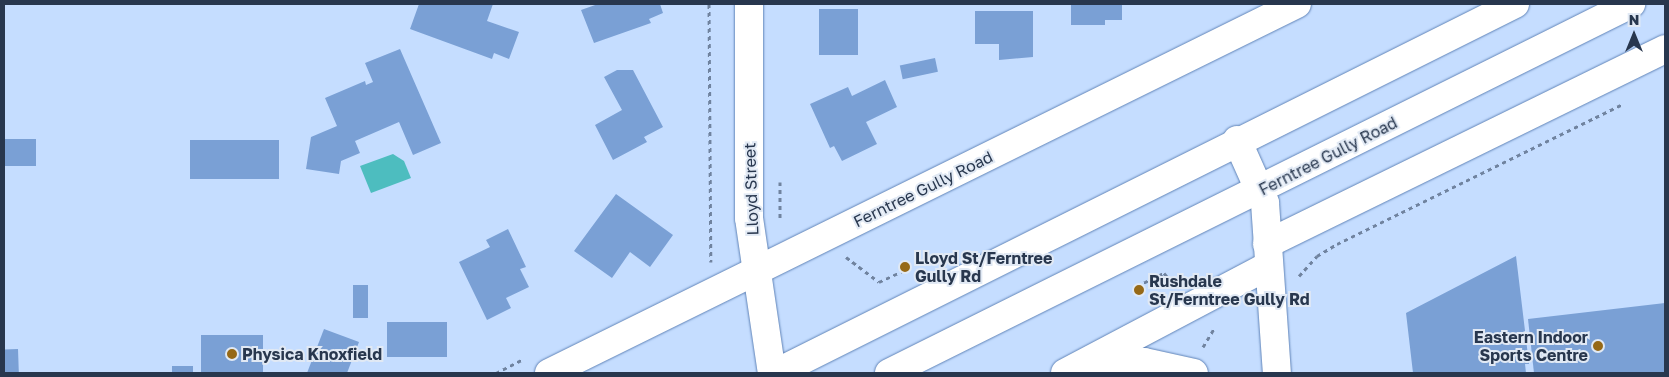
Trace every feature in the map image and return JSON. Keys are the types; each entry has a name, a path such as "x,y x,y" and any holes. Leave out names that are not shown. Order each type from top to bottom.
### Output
{"street":[{"name":"Lloyd Street","path":"749,4 749,188 755,271 772,373"},
{"name":"Ferntree Gully Road","path":"549,373 1296,4"},
{"path":"776,373 1237,140 1515,4"},
{"name":"Ferntree Gully Road","path":"889,373 1632,4"},
{"path":"1071,370 1268,255 1665,49"},
{"path":"1237,140 1265,203 1277,373"},
{"path":"1071,370 1144,362 1197,362"}],"path":[{"path":"709,4 711,268"},
{"path":"1296,285 1309,263 1337,244 1628,102"},
{"path":"821,239 880,282 903,271"},
{"path":"1197,362 1219,323"}],"shaded area":[{"path":"393,154 404,161 411,178 371,193 360,166"}],"building":[{"path":"419,4 493,4 487,21 519,32 509,59 494,53 492,59 410,29"},
{"path":"598,4 660,4 663,13 649,19 651,23 594,43 581,10"},
{"path":"1071,4 1122,4 1122,20 1105,20 1105,25 1071,25"},
{"path":"819,9 858,9 858,55 819,55"},
{"path":"975,11 1033,11 1033,57 999,60 999,44 975,44"},
{"path":"400,49 441,143 413,155 399,122 355,141 360,153 341,161 339,174 306,169 311,137 337,126 325,98 365,81 366,85 373,82 365,63"},
{"path":"935,58 938,72 903,79 900,65"},
{"path":"617,70 633,70 663,127 644,137 647,142 613,160 595,125 622,110 604,77"},
{"path":"885,80 897,107 866,122 877,144 842,161 834,146 830,148 810,104 848,87 852,96"},
{"path":"4,139 36,139 36,166 4,166"},
{"path":"190,140 279,140 279,179 190,179"},
{"path":"616,194 673,235 650,267 630,252 612,278 574,251"},
{"path":"508,229 526,267 520,269 529,287 506,298 511,308 487,320 459,262 490,247 486,240"},
{"path":"1516,256 1529,364 1525,364 1526,373 1413,373 1406,313"},
{"path":"353,285 368,285 368,318 353,318"},
{"name":"Eastern Indoor Sports Centre","path":"1665,303 1665,373 1534,373 1528,319"},
{"path":"387,322 447,322 447,357 387,357"},
{"path":"324,329 359,342 347,373 307,373"},
{"name":"Physica Knoxfield","path":"201,335 263,335 263,373 201,373"},
{"path":"4,349 18,349 19,373 5,373"},
{"path":"172,366 193,366 193,373 172,373"}],"place":[{"name":"Lloyd St/Ferntree Gully Rd","path":"905,267"},
{"name":"Rushdale St/Ferntree Gully Rd","path":"1139,290"},
{"name":"Eastern Indoor Sports Centre","path":"1598,346"},
{"name":"Physica Knoxfield","path":"232,354"}]}
